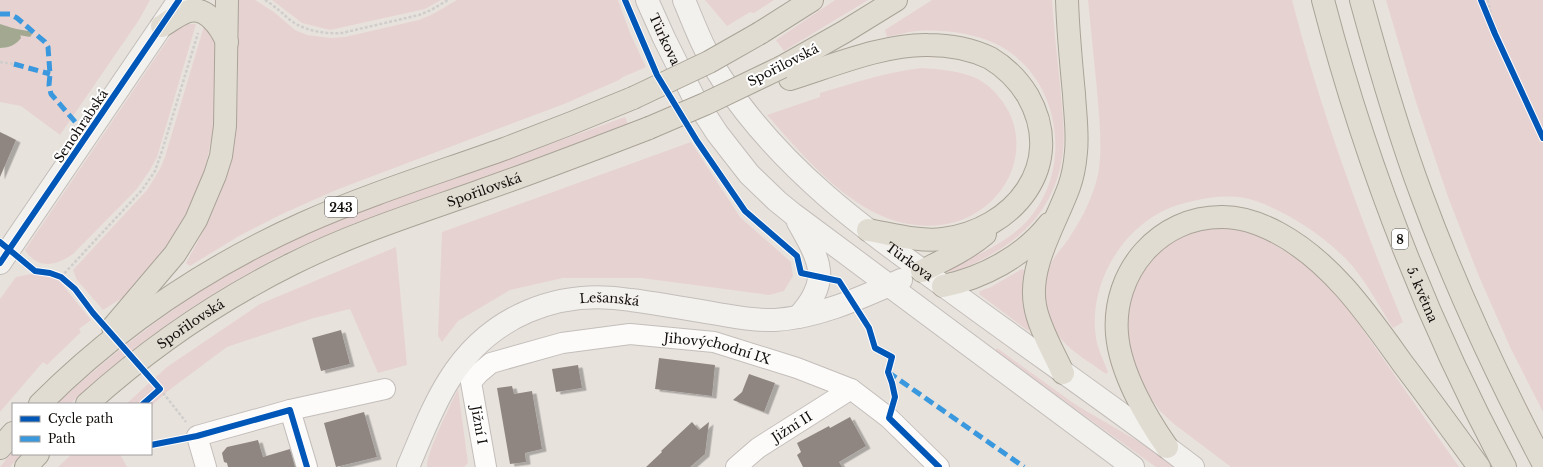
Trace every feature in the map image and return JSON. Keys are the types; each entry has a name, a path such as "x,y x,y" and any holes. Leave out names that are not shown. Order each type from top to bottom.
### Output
{"highway":[{"path":"77,369 175,254 185,239 205,201 215,175 224,142 226,109 227,0"},
{"name":"243","path":"41,403 77,369 127,328 191,284 235,257 281,234 351,203 538,136 633,98 709,62 760,33 812,0"},
{"name":"Spořilovská","path":"88,403 132,366 195,320 252,285 295,263 364,233 581,155 650,128 705,104 786,73 831,40 896,0"},
{"path":"1063,373 1038,318 1033,293 1036,267 1074,172 1077,150 1067,0"},
{"name":"5. května","path":"1323,0 1357,117 1407,259 1446,348 1505,467"},
{"path":"1361,0 1396,119 1421,195 1444,254 1496,370 1543,463"},
{"path":"162,26 186,12 190,11 203,13 215,21 227,42"},
{"path":"786,73 885,50 927,45 963,49 990,59 1002,67 1023,89 1037,114 1040,128 1041,152 1039,164 1027,190 990,231 968,248 922,271"},
{"path":"943,286 960,282 985,272 1025,248 1044,231 1062,205"},
{"path":"868,230 917,238 942,239 960,236 988,226 1007,212"},
{"path":"1167,447 1142,407 1123,361 1117,336 1116,321 1121,292 1126,278 1142,253 1159,238 1192,221 1223,217 1248,220 1278,234 1302,249 1328,270 1342,284 1389,344 1479,467"},
{"path":"0,448 12,434"},
{"path":"26,467 37,455"}],"main road":[{"name":"Senohrabská","path":"0,264 179,0"},
{"name":"Türkova","path":"647,0 693,96 717,133 749,174 777,201 1133,467"},
{"name":"Türkova","path":"684,0 708,55 722,79 751,119 800,173 868,230 922,271 1193,467"},
{"path":"794,214 816,253 819,266 816,293 798,317"},
{"name":"Lešanská","path":"408,467 432,410 450,378 462,362 476,346 494,330 517,316 538,306 592,297 629,299 750,319 774,320 817,313 843,305 922,271"},
{"path":"889,285 943,286"}],"street":[{"name":"Jihovýchodní IX","path":"471,382 491,363 562,343 630,334 714,342 797,368 851,389 889,418 939,467"},
{"name":"Jižní I","path":"471,382 486,467"},
{"path":"206,467 197,436 290,410 385,388"},
{"name":"Jižní II","path":"736,467 758,448 851,389"},
{"path":"290,410 307,467"}],"path":[{"path":"265,0 291,21 303,28 332,34 342,34 419,15 448,0"},
{"path":"1481,0 1498,41"},
{"path":"1488,0 1495,34"},
{"path":"61,278 142,190 155,171 203,13"},
{"path":"0,62 14,64"},
{"path":"1536,125 1542,135"},
{"path":"869,328 875,348 892,358 888,372 895,397 889,418"},
{"path":"155,383 178,412"},
{"path":"154,394 160,389"}],"shaded area":[{"path":"0,0 150,0 139,20 60,135 21,106 0,102 0,48 6,48 19,30 0,24"},
{"path":"236,0 255,0 274,12 295,30 307,35 330,38 345,37 419,20 433,14 457,0 618,0 630,33 646,67 564,104 336,190 282,214 239,236 190,266 186,263 206,226 217,201 227,175 230,162 236,122 238,81"},
{"path":"272,0 441,0 425,9 330,30 302,23"},
{"path":"705,0 774,0 754,13 750,12 727,26"},
{"path":"835,0 868,0 784,51 776,40"},
{"path":"932,0 1052,0 1063,122 1064,140 1062,158 1055,186 1042,210 1034,221 1014,240 1002,248 969,266 949,272 947,270 1000,243 1019,229 1027,221 1042,200 1052,176 1055,150 1054,124 1047,99 1034,77 1017,57 994,43 957,32 917,31 887,37 885,30"},
{"path":"1088,0 1292,0 1315,82 1342,163 1371,243 1403,322 1393,328 1365,283 1352,266 1336,249 1304,225 1256,201 1241,197 1217,197 1201,199 1175,206 1148,220 1134,232 1110,263 1102,281 1097,300 1095,319 1096,338 1108,372 1106,374 1077,353 1061,339 1046,311 1044,290 1046,280 1053,260 1075,228 1093,191 1098,175 1100,154 1097,90"},
{"path":"1386,0 1543,0 1543,412 1510,347 1478,274 1448,197 1415,99"},
{"path":"0,24 19,30 21,38 17,43 12,46 0,48"},
{"path":"188,24 196,24 157,157 150,170 136,190 73,254 54,263 48,264 36,261 25,250 175,29"},
{"path":"204,26 216,35 215,120 205,171 197,195 166,254 127,295 103,310 77,280 73,270 147,190 160,169 165,157"},
{"path":"922,68 958,72 983,82 996,93 1003,102 1009,112 1015,130 1016,148 1013,166 1006,182 996,197 982,209 966,218 947,224 922,226 906,224 882,216 865,207 849,197 819,172 767,115 820,97 820,93 883,75"},
{"path":"625,117 628,124 373,216 284,254 227,285 172,321 119,361 71,403 58,403 82,381 163,317 220,280 250,263 302,236 369,208"},
{"path":"691,142 740,217 791,262 793,276 784,291 769,295 641,278 563,278 510,290 458,321 442,342 438,336 442,232"},
{"path":"1242,227 1259,235 1314,270 1342,300 1459,467 1231,467 1174,424 1160,411 1138,375 1127,342 1126,307 1147,261 1174,238 1204,228"},
{"path":"396,247 407,365 378,373 350,309 314,318 227,347 168,391 152,405 152,403 127,403 167,367 260,304"},
{"path":"1022,269 1025,271 1023,294 1030,327 1029,330 979,294 980,291 991,287"},
{"path":"31,274 51,275 57,278 91,320 79,329 81,332 47,365 43,362 0,412 0,299 16,277"},
{"path":"997,348 1076,405 1148,447 1176,467 1156,467 995,351"},
{"path":"458,389 468,463 464,467 427,467 430,451"},
{"path":"12,452 12,455 20,455 10,467 0,467"},
{"path":"71,455 121,455 127,467 58,467"}],"building":[{"path":"0,132 16,140 0,177"},
{"path":"341,330 350,364 321,371 312,338"},
{"path":"659,358 715,365 712,396 655,389"},
{"path":"578,365 582,388 556,392 552,369"},
{"path":"749,374 775,383 764,412 733,400 742,392"},
{"path":"512,386 514,394 532,391 542,449 525,453 526,462 510,464 497,388"},
{"path":"364,412 377,457 336,467 324,423"},
{"path":"850,417 866,446 839,462 842,467 803,467 797,455 801,452 797,443"},
{"path":"692,422 699,430 709,422 705,454 690,467 646,467 662,452 661,451"},
{"path":"258,440 263,457 290,449 295,467 228,467 227,463 224,462 222,453 227,447"}],"waterway":[{"path":"0,29 29,34"}],"marked path":[{"path":"0,14 10,14 17,18 45,42 48,47 50,74 49,85 51,94 77,124"},
{"path":"14,64 50,74"},
{"path":"888,372 1024,467"}],"cycle path":[{"path":"0,263 179,0"},
{"path":"625,0 657,75 697,141 745,211 797,256 801,273 839,281 869,328 875,348 892,357 888,372 895,397 889,418 939,467"},
{"path":"1481,0 1543,138"},
{"path":"0,242 35,271 50,273 61,277 75,289 93,313 160,389 144,403"},
{"path":"152,445 197,436 290,410 307,467"}]}
